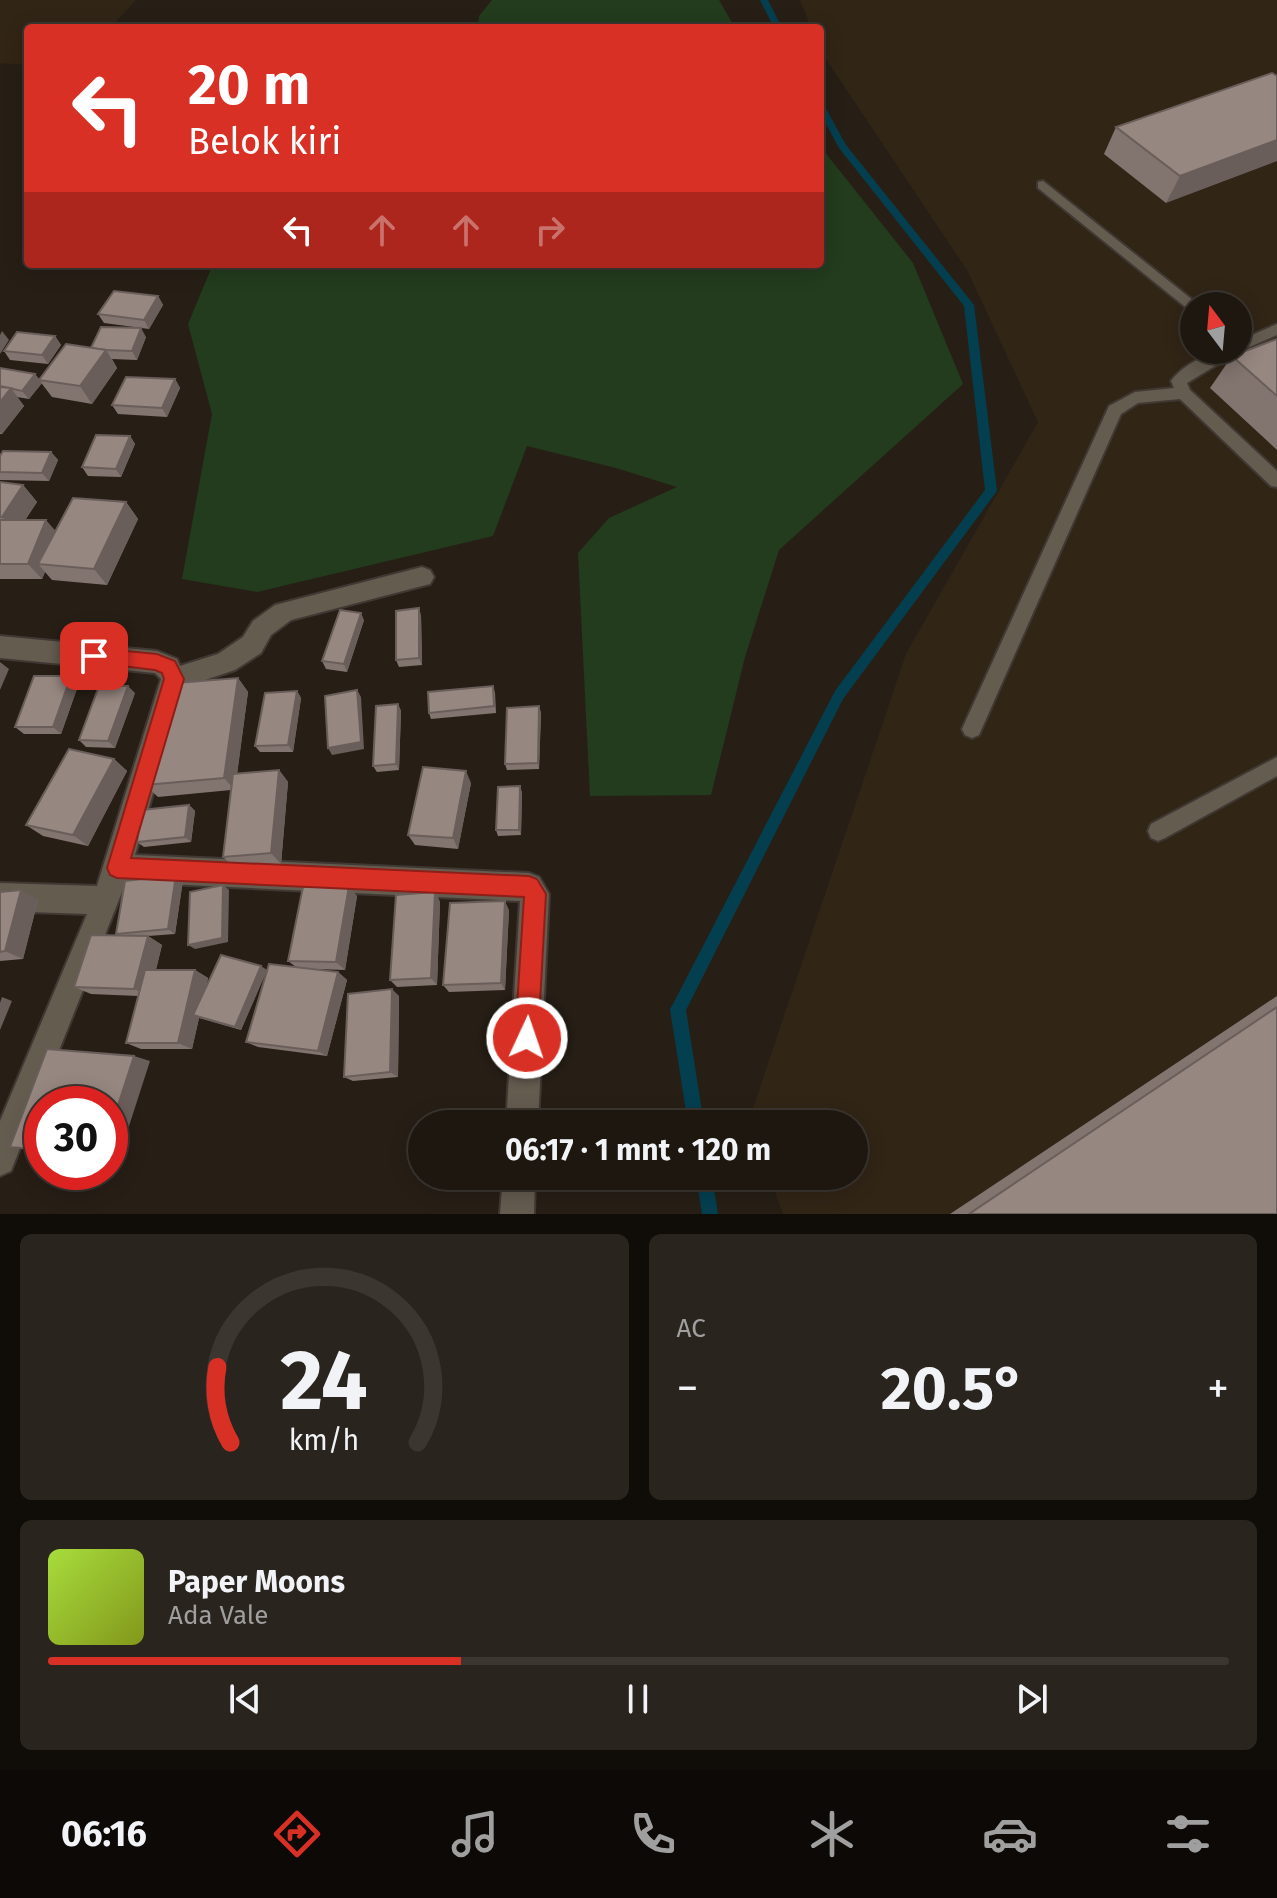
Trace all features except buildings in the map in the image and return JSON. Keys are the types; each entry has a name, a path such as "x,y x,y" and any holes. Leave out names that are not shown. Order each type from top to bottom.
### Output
{"street":[{"path":"0,647 166,671 226,662 252,645 262,628 284,612 422,577"},
{"path":"0,1160 107,900 166,671"},
{"path":"117,868 529,887 535,894 523,1110"},
{"path":"0,897 107,900"},
{"path":"517,1214 518,1190"}],"lane":[{"path":"1043,185 1180,298"},
{"path":"1252,340 1277,329"},
{"path":"1204,364 1179,381 1183,393 1277,481"},
{"path":"972,729 1115,410 1135,398 1183,393"},
{"path":"1158,831 1277,766"}],"shaded area":[{"path":"0,0 136,0 114,24 24,24 24,65 0,63"},
{"path":"800,0 1277,0 1277,1214 783,1214 774,1190 868,1190 868,1110 752,1110 906,654 1038,422 967,270 824,56 824,24 809,24"}],"green space":[{"path":"492,0 719,0 733,24 478,24 479,16"},
{"path":"824,151 913,263 963,384 779,550 745,657 711,795 590,796 578,553 609,518 677,487 527,446 493,536 257,592 182,579 212,414 188,324 211,268 824,268"}],"waterway":[{"path":"764,0 776,24"},
{"path":"694,1110 678,1009 839,695 991,491 969,305 842,146 824,112"},
{"path":"706,1190 710,1214"}],"route":[{"path":"94,656 157,662 168,667 174,679 117,868 529,887 535,894 527,1038"}]}
